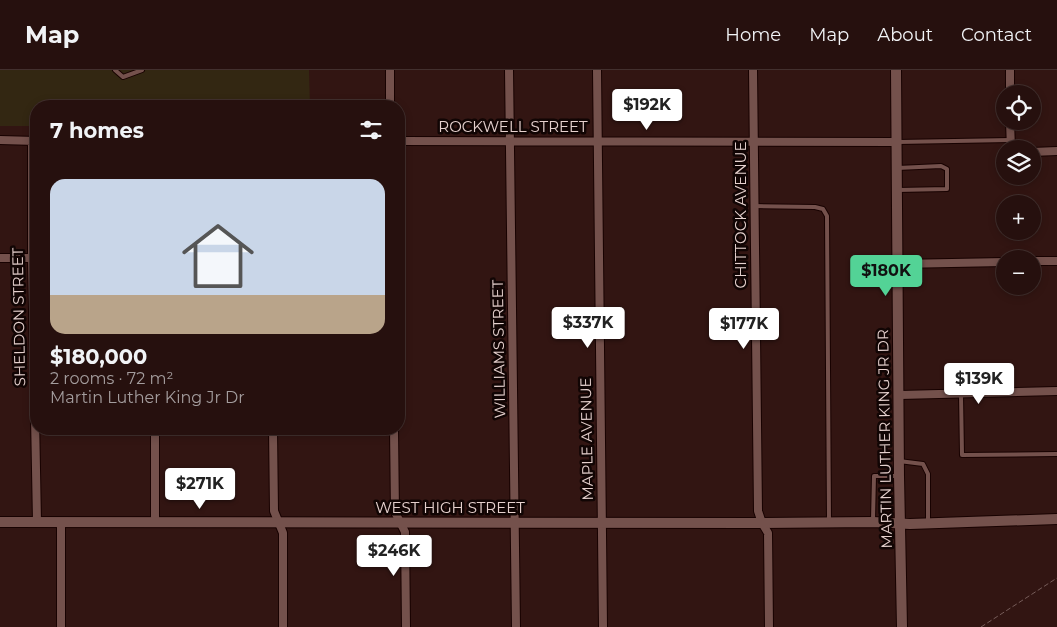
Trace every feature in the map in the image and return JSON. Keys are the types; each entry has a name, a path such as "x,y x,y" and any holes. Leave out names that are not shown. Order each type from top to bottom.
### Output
{"street":[{"path":"390,70 390,100"},
{"name":"WILLIAMS STREET","path":"510,70 516,627"},
{"name":"MAPLE AVENUE","path":"597,70 603,627"},
{"name":"CHITTOCK AVENUE","path":"753,70 758,511 768,533 769,627"},
{"name":"MARTIN LUTHER KING JR DR","path":"896,70 902,627"},
{"path":"1010,70 1010,85"},
{"path":"1010,130 1011,140"},
{"path":"0,140 30,141"},
{"name":"ROCKWELL STREET","path":"405,140 754,143 897,142"},
{"path":"1041,152 1057,151"},
{"path":"0,258 30,258"},
{"path":"1041,261 1057,261"},
{"path":"898,264 996,262"},
{"path":"900,395 1057,391"},
{"name":"SHELDON STREET","path":"36,435 37,522"},
{"path":"155,435 155,522"},
{"path":"273,435 274,511 283,533 283,627"},
{"path":"394,435 395,512 405,532 406,627"},
{"name":"WEST HIGH STREET","path":"0,522 873,522 928,524 1057,519"},
{"path":"61,522 61,627"}],"lane":[{"path":"115,70 123,77 142,70"},
{"path":"897,142 996,140"},
{"path":"897,168 941,166 947,169 947,189 897,190"},
{"path":"754,206 815,207 823,210 826,216 829,523"},
{"path":"961,394 962,455 1057,454"},
{"path":"899,461 923,464 926,469 928,474 928,524"},
{"path":"873,522 874,476 899,476"}],"path":[{"path":"981,627 1057,578"}],"shaded area":[{"path":"0,70 309,70 310,100 30,100 30,126 0,126"}]}
